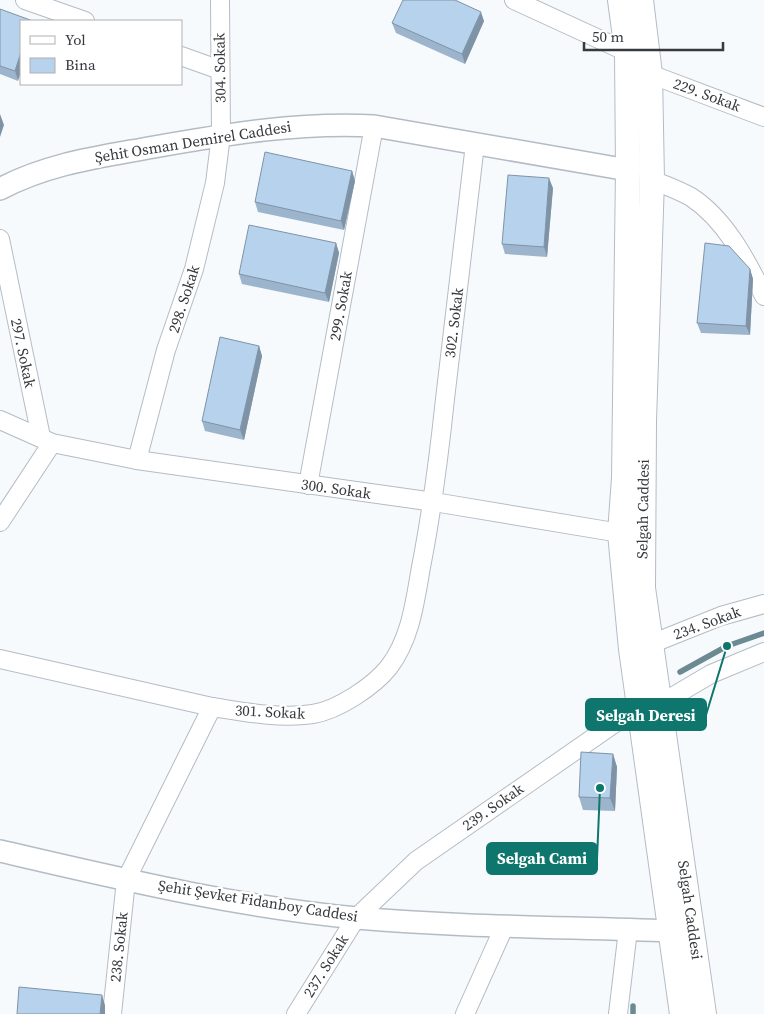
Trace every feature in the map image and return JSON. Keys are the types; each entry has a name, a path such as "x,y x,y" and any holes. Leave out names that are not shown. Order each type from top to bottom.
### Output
{"main road":[{"name":"Selgah Caddesi","path":"620,0 627,52 628,170 624,478 620,533 624,588 649,706 704,1014"},
{"name":"Selgah Caddesi","path":"641,0 650,74 652,180 643,588 651,644 649,706 670,931 682,1014"}],"street":[{"path":"25,0 81,20"},
{"name":"304. Sokak","path":"220,0 221,136"},
{"path":"514,0 627,52"},
{"path":"182,56 220,70"},
{"name":"229. Sokak","path":"650,74 764,117"},
{"name":"Şehit Osman Demirel Caddesi","path":"0,189 54,166 221,136 294,126 374,126 628,170"},
{"name":"299. Sokak","path":"308,485 374,126"},
{"name":"298. Sokak","path":"137,460 166,350 194,268 216,183 221,136"},
{"name":"302. Sokak","path":"434,502 475,144"},
{"path":"652,180 691,197 708,211 748,262 764,296"},
{"name":"297. Sokak","path":"0,239 46,440"},
{"name":"300. Sokak","path":"0,420 46,440 137,460 434,502 620,533"},
{"path":"0,522 46,440"},
{"name":"301. Sokak","path":"0,659 212,707 254,713 314,714 342,702 367,688 389,667 405,640 413,614 434,502"},
{"name":"234. Sokak","path":"651,644 721,616 764,604"},
{"name":"239. Sokak","path":"356,918 416,860 649,706 710,674 764,652"},
{"path":"126,880 212,707"},
{"name":"Şehit Şevket Fidanboy Caddesi","path":"0,851 126,880 258,904 356,918 670,931"},
{"name":"238. Sokak","path":"112,1014 126,880"},
{"name":"237. Sokak","path":"296,1014 356,918"},
{"path":"465,1014 505,925"},
{"path":"618,1014 628,930"}],"building":[{"path":"403,0 455,0 481,12 462,54 392,23"},
{"path":"0,9 30,20 20,20 20,55 15,71 0,66"},
{"path":"265,152 352,171 341,221 255,202"},
{"path":"508,175 549,178 544,247 502,244"},
{"path":"249,225 336,243 325,293 239,274"},
{"path":"705,243 729,246 750,269 746,326 697,323"},
{"path":"220,337 259,346 240,430 202,421"},
{"path":"581,752 613,754 610,798 579,797"},
{"path":"19,987 102,995 100,1014 17,1014"}],"waterway":[{"path":"680,672 727,646 764,633"},
{"path":"633,1006 633,1014"}],"place":[{"name":"Selgah Deresi","path":"727,646"},
{"name":"Selgah Cami","path":"600,788"}]}
